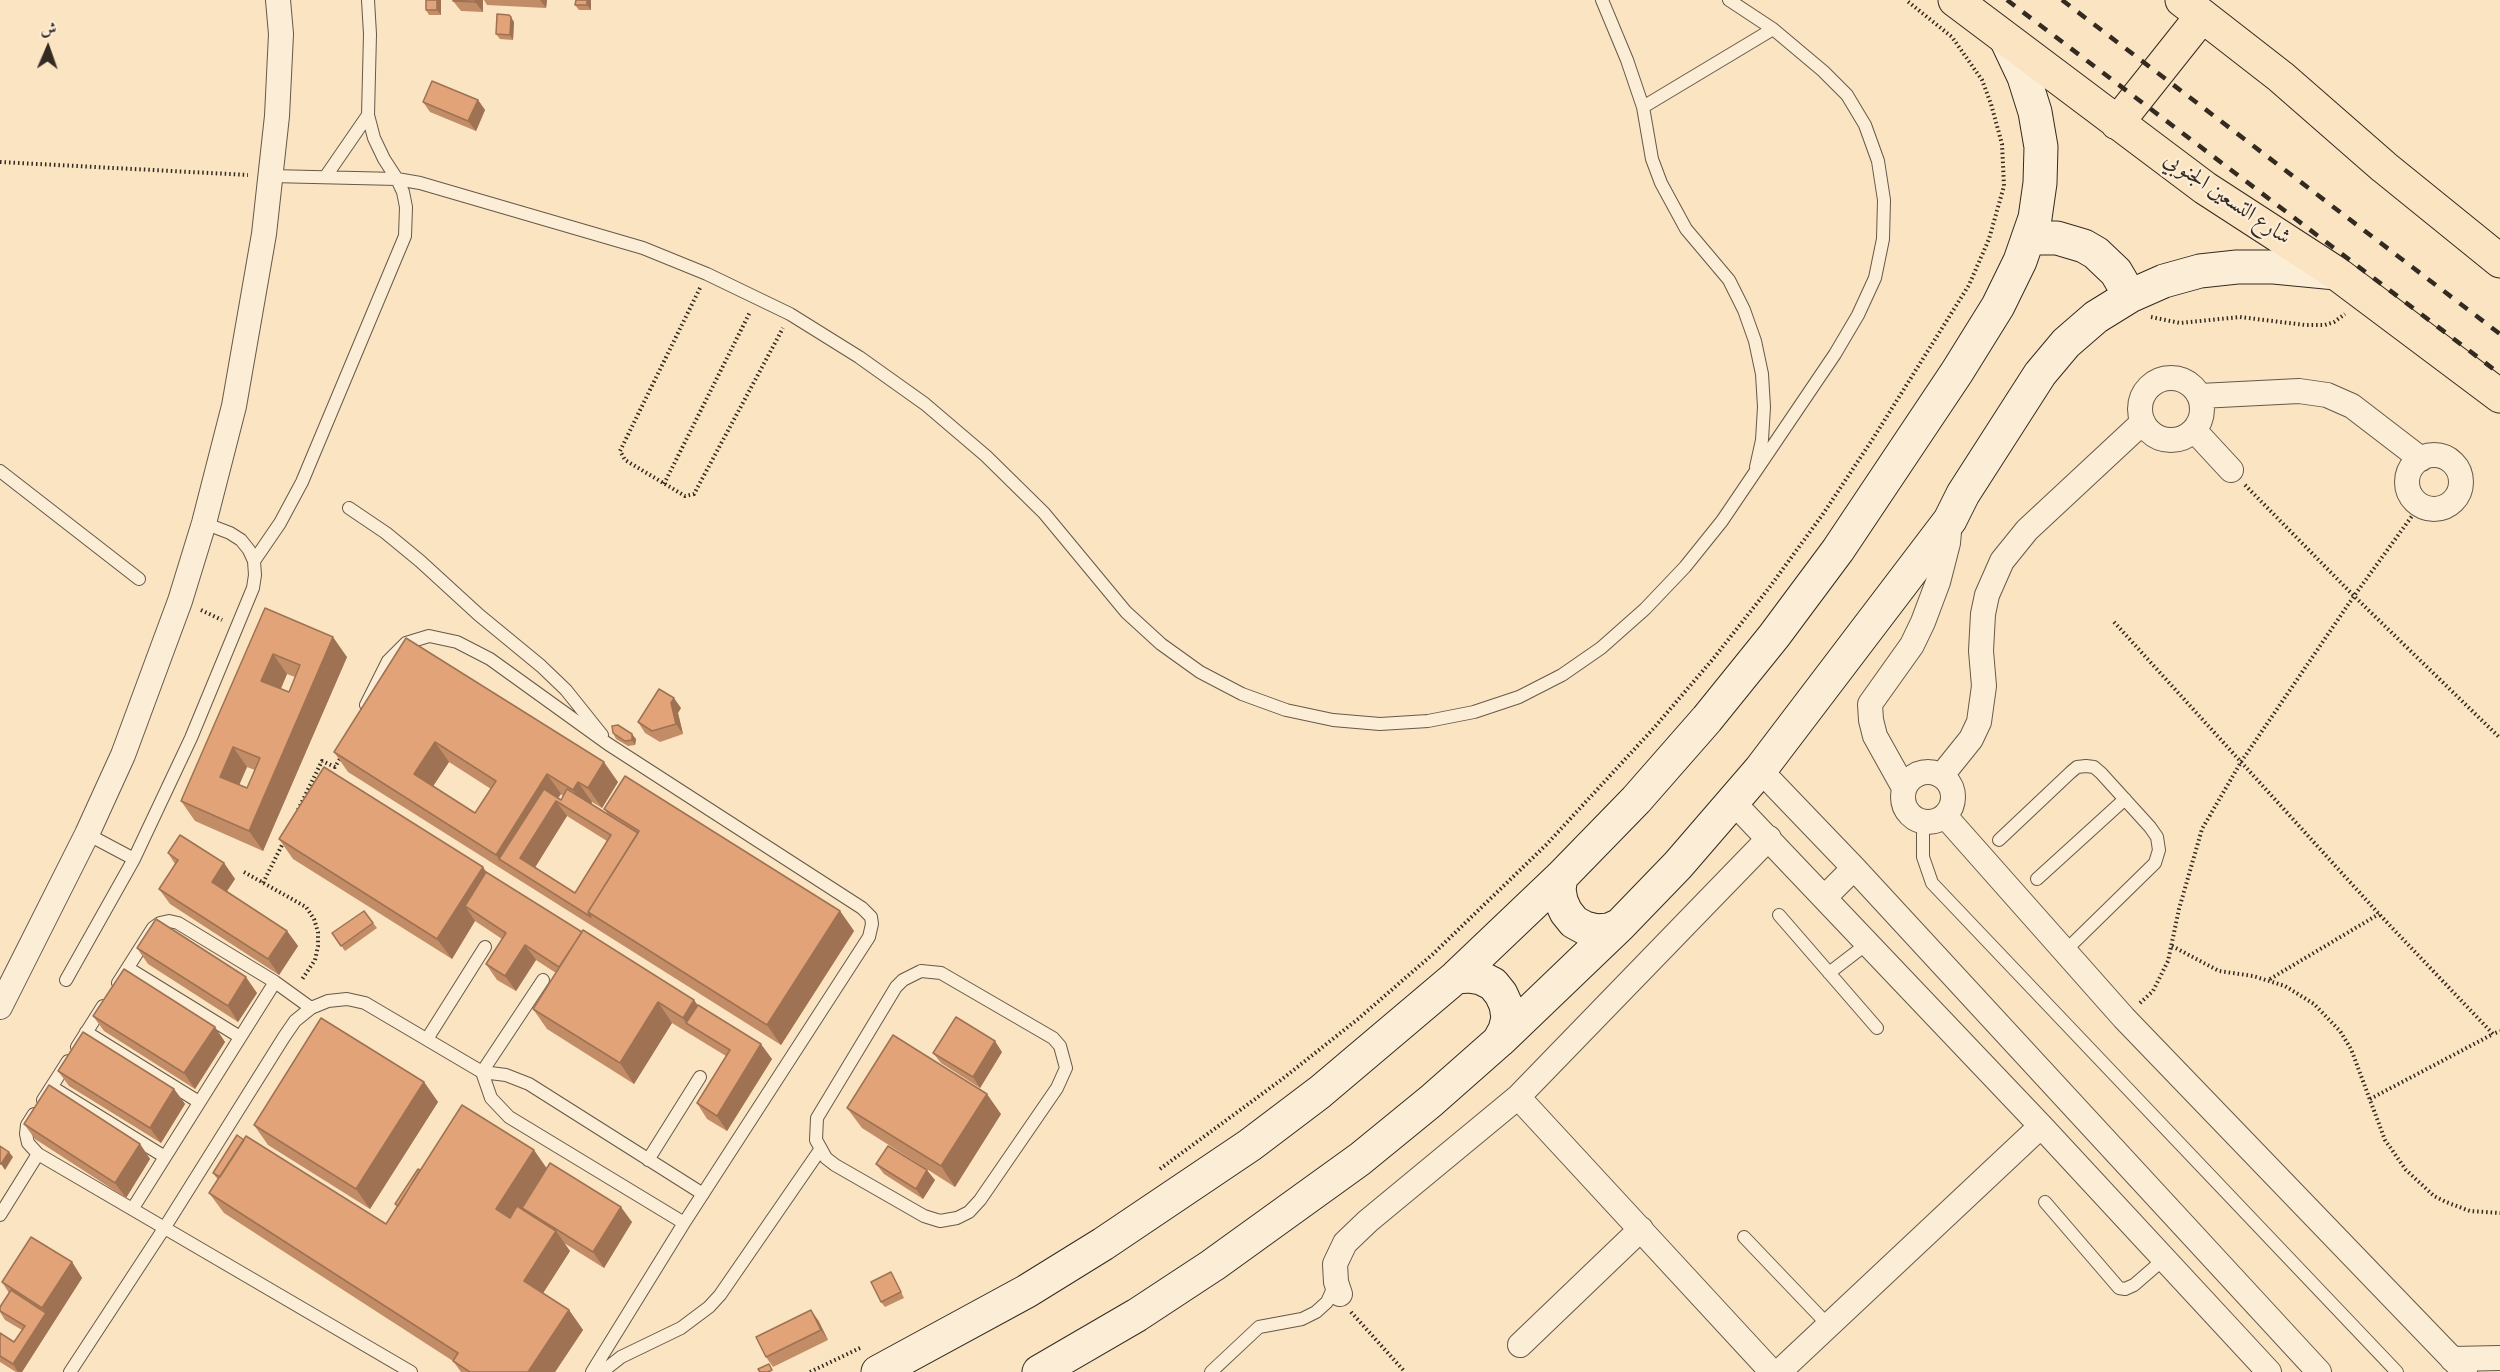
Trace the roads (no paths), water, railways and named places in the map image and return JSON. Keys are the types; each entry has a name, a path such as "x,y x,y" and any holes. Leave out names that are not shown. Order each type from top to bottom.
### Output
{"main road":[{"name":"شارع التسعين الجنوبي","path":"1955,0 2205,188 2336,273 2500,396"},
{"path":"2117,123 2192,8 2281,78 2384,167 2500,261"},
{"path":"874,1358 1027,1291 1177,1196 1320,1092 1456,977 1561,877 1636,800 1707,719 1774,636 1838,550 1905,451 1998,306 2030,238 2040,183 2041,147 2035,111 2024,77 2007,41"},
{"path":"2030,238 2057,238 2071,241 2090,250 2116,272 2130,296"},
{"path":"1051,1368 1137,1315 1288,1213 1413,1116 1499,1041 1620,925 1760,770 1950,520 1963,494 2040,374 2096,317 2130,296 2164,281 2200,271 2237,267 2274,267 2336,273"},
{"path":"1561,877 1559,889 1561,901 1574,922 1584,928 1597,931 1609,930 1620,925"},
{"path":"1456,977 1481,978 1492,984 1501,994 1508,1018 1499,1041"}],"street":[{"path":"0,1007 87,834 123,755 154,677 204,523 234,406 246,348 264,234 277,116 280,34 278,0"},
{"path":"2178,378 2195,388 2200,396 2202,414 2194,430 2181,438 2166,440 2152,434 2143,422 2140,412 2144,393 2158,380 2178,378"},
{"path":"2200,396 2299,392 2327,395 2352,406 2421,459"},
{"path":"1942,775 1971,740 1979,722 1984,687 1981,651 1983,614 1987,595 2002,561 2027,530 2143,422"},
{"path":"2194,430 2231,470"},
{"path":"2430,456 2448,459 2455,466 2461,483 2454,500 2447,506 2438,509 2420,505 2408,491 2409,472 2421,459 2430,456"},
{"path":"1904,788 1916,774 1934,771 1942,775 1952,787 1953,803 1934,819 1915,819 1904,805 1904,788 1875,736 1870,720 1870,704 1908,652 1923,622 1943,562 1948,543 1950,520"},
{"path":"1760,770 1854,868 2319,1372"},
{"path":"1733,802 2041,1126 2269,1372"},
{"path":"1934,819 2458,1365 2500,1358"},
{"path":"1338,1288 1335,1264 1345,1243 1368,1221 1518,1097 1769,838"},
{"path":"1825,897 1854,868"},
{"path":"1518,1097 1772,1372"},
{"path":"1779,1372 2041,1126"},
{"path":"1520,1345 1641,1229"}],"lane":[{"path":"254,561 280,523 302,482 401,250 407,222 398,179 384,159 374,138 368,115 370,34 368,0"},
{"path":"1602,0 1627,60 1643,107 1652,159 1661,183 1686,229 1729,280 1744,310 1755,341 1762,374 1764,407 1762,440 1754,472"},
{"path":"271,176 398,179 446,189 566,223 643,248 707,274 790,314 860,357 906,390 986,456 1044,513 1126,612 1161,644 1200,672 1242,694 1286,710 1333,720 1380,724 1440,719 1474,712 1520,697 1562,675 1601,648 1645,609 1685,567 1722,521 1835,354 1858,315 1875,278 1883,239 1884,200 1878,161 1865,124 1847,95 1823,71 1773,29 1729,0"},
{"path":"1643,107 1773,29"},
{"path":"326,176 368,115"},
{"path":"0,471 139,579"},
{"path":"349,508 403,547 541,666 581,707 608,744"},
{"path":"66,980 134,859 191,738 249,599 255,575 254,561 249,550 241,540 204,523"},
{"path":"359,718 383,670 395,652 419,638 440,637 474,650 490,659 608,744 862,908 867,912 872,924 868,937 684,1223 592,1372"},
{"path":"2000,840 2077,767 2094,767 2157,837 2159,850 2156,862 2064,952"},
{"path":"2037,879 2125,799"},
{"path":"1934,819 1923,858 1932,883 2397,1372"},
{"path":"87,834 134,859"},
{"path":"1779,915 1877,1028"},
{"path":"311,1008 275,982 178,923 169,921 160,923 153,928 27,1125 28,1143 38,1154 411,1372"},
{"path":"1829,973 1868,943"},
{"path":"427,1039 485,947"},
{"path":"128,968 240,1037"},
{"path":"931,971 941,974 1053,1038 1060,1046 1066,1068 1058,1088 980,1200 969,1212 957,1218 940,1221 924,1216 835,1165 820,1150 816,1140 817,1118 896,987 911,974 931,971"},
{"path":"482,1072 543,980"},
{"path":"133,1208 275,982"},
{"path":"70,1372 165,1227 284,1036 295,1021 311,1008 328,1001 347,999 365,1003 482,1072 506,1075 529,1084 703,1194"},
{"path":"86,1032 199,1102"},
{"path":"482,1072 491,1098 509,1117 684,1223"},
{"path":"648,1160 700,1077"},
{"path":"52,1087 165,1158"},
{"path":"602,1372 621,1357 681,1328 709,1307 720,1295 820,1150"},
{"path":"0,1215 38,1154"},
{"path":"2045,1202 2119,1288 2125,1289 2134,1285 2164,1259"},
{"path":"1744,1237 1829,1326"},
{"path":"1211,1372 1259,1327 1302,1319 1316,1312 1338,1288"}],"railway":[{"path":"2007,0 2500,374"},
{"path":"2062,0 2500,334"}]}
